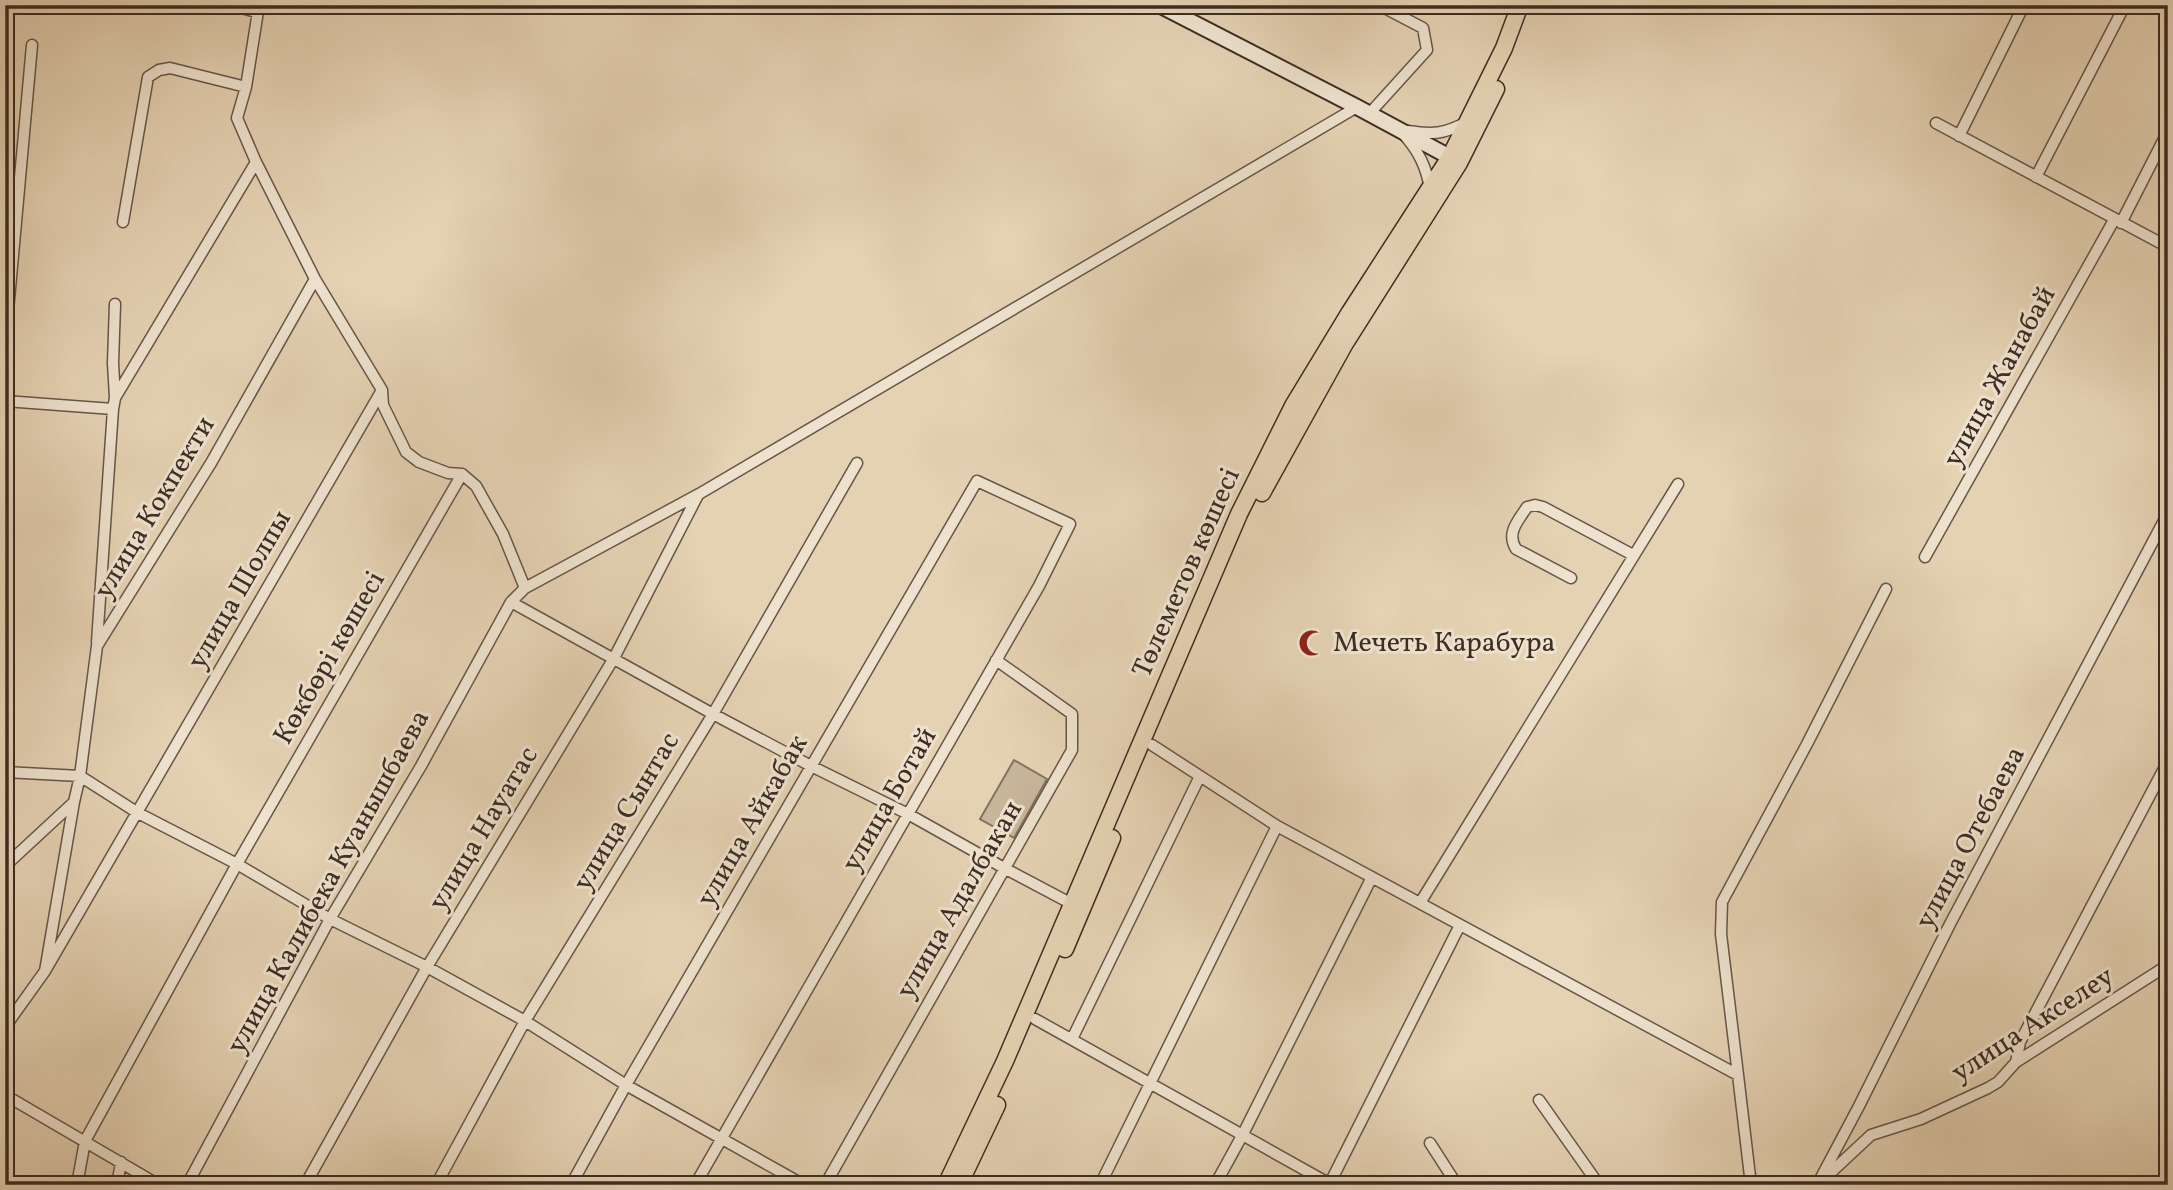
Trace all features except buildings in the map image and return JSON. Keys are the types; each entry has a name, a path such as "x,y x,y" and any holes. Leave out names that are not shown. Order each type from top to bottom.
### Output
{"main road":[{"path":"1159,5 1454,160"},
{"name":"Төлеметов көшесі","path":"959,1185 1035,1019 1072,904 1245,502 1293,406 1350,312 1430,189 1454,160 1467,122 1504,48 1520,5"},
{"name":"Төлеметов көшесі","path":"946,1185 1049,972 1152,745 1250,517 1282,453 1454,160 1514,51 1532,5"}],"street":[{"path":"231,5 258,9 246,87 237,118 315,279 382,390 383,405 406,452 419,462 448,473 462,474 476,486 503,534 525,588"},
{"name":"улица Калибека Куанышбаева","path":"187,1185 330,919 421,766 511,602 525,588 699,494 1363,110 1427,50 1423,28 1379,5"},
{"path":"1959,136 2024,5"},
{"path":"2036,177 2124,5"},
{"path":"5,344 32,45"},
{"path":"123,222 148,77 159,70 170,68 246,87"},
{"path":"1400,130 1434,134 1448,132 1467,122"},
{"path":"1936,123 2168,247"},
{"path":"1400,130 1421,158 1430,189"},
{"name":"улица Жанабай","path":"1925,557 2168,131"},
{"path":"114,404 256,162"},
{"name":"улица Кокпекти","path":"45,971 80,776 97,646 211,463 315,279"},
{"path":"97,646 114,404 115,304"},
{"name":"улица Шолпы","path":"5,1027 45,971 382,390"},
{"path":"5,401 114,404"},
{"name":"улица Сынтас","path":"436,1185 525,1021 713,714 857,464"},
{"name":"Көкбөрі көшесі","path":"77,1185 85,1141 237,864 462,474"},
{"name":"улица Ботай","path":"695,1185 996,660 1070,524 977,481"},
{"name":"улица Айкабак","path":"571,1185 626,1085 977,481"},
{"path":"1420,902 1678,484"},
{"name":"улица Науатас","path":"305,1185 427,967 614,658 699,494"},
{"path":"1570,578 1516,549 1511,542 1511,532 1527,507 1543,507 1633,555"},
{"name":"улица Отебаева","path":"1817,1185 1950,924 2168,513"},
{"path":"1751,1185 1721,934 1721,902 1807,744 1886,589"},
{"path":"511,602 713,714 908,814 1072,904"},
{"name":"улица Адалбакан","path":"825,1185 1072,750 1072,714 996,660"},
{"path":"1152,745 1277,826 1738,1075"},
{"path":"2016,1062 2020,1042 2168,761"},
{"path":"5,772 80,776 138,813 237,864 330,919 427,967 525,1021 626,1085 804,1185"},
{"path":"1072,1039 1200,776"},
{"path":"5,866 74,802"},
{"path":"1100,1185 1277,826"},
{"path":"1215,1185 1243,1135 1372,877"},
{"path":"1035,1019 1329,1184 1460,925"},
{"name":"улица Акселеу","path":"1817,1185 1871,1135 1921,1119 1988,1088 1998,1082 2016,1062 2168,965"},
{"path":"5,1095 159,1185"},
{"path":"1539,1100 1599,1185"},
{"path":"1430,1143 1457,1185"},
{"path":"117,1185 121,1162"}],"shaded area":[{"path":"1014,760 1047,779 1014,838 980,819"}],"place":[{"name":"Мечеть Карабура","path":"1312,643"}]}
